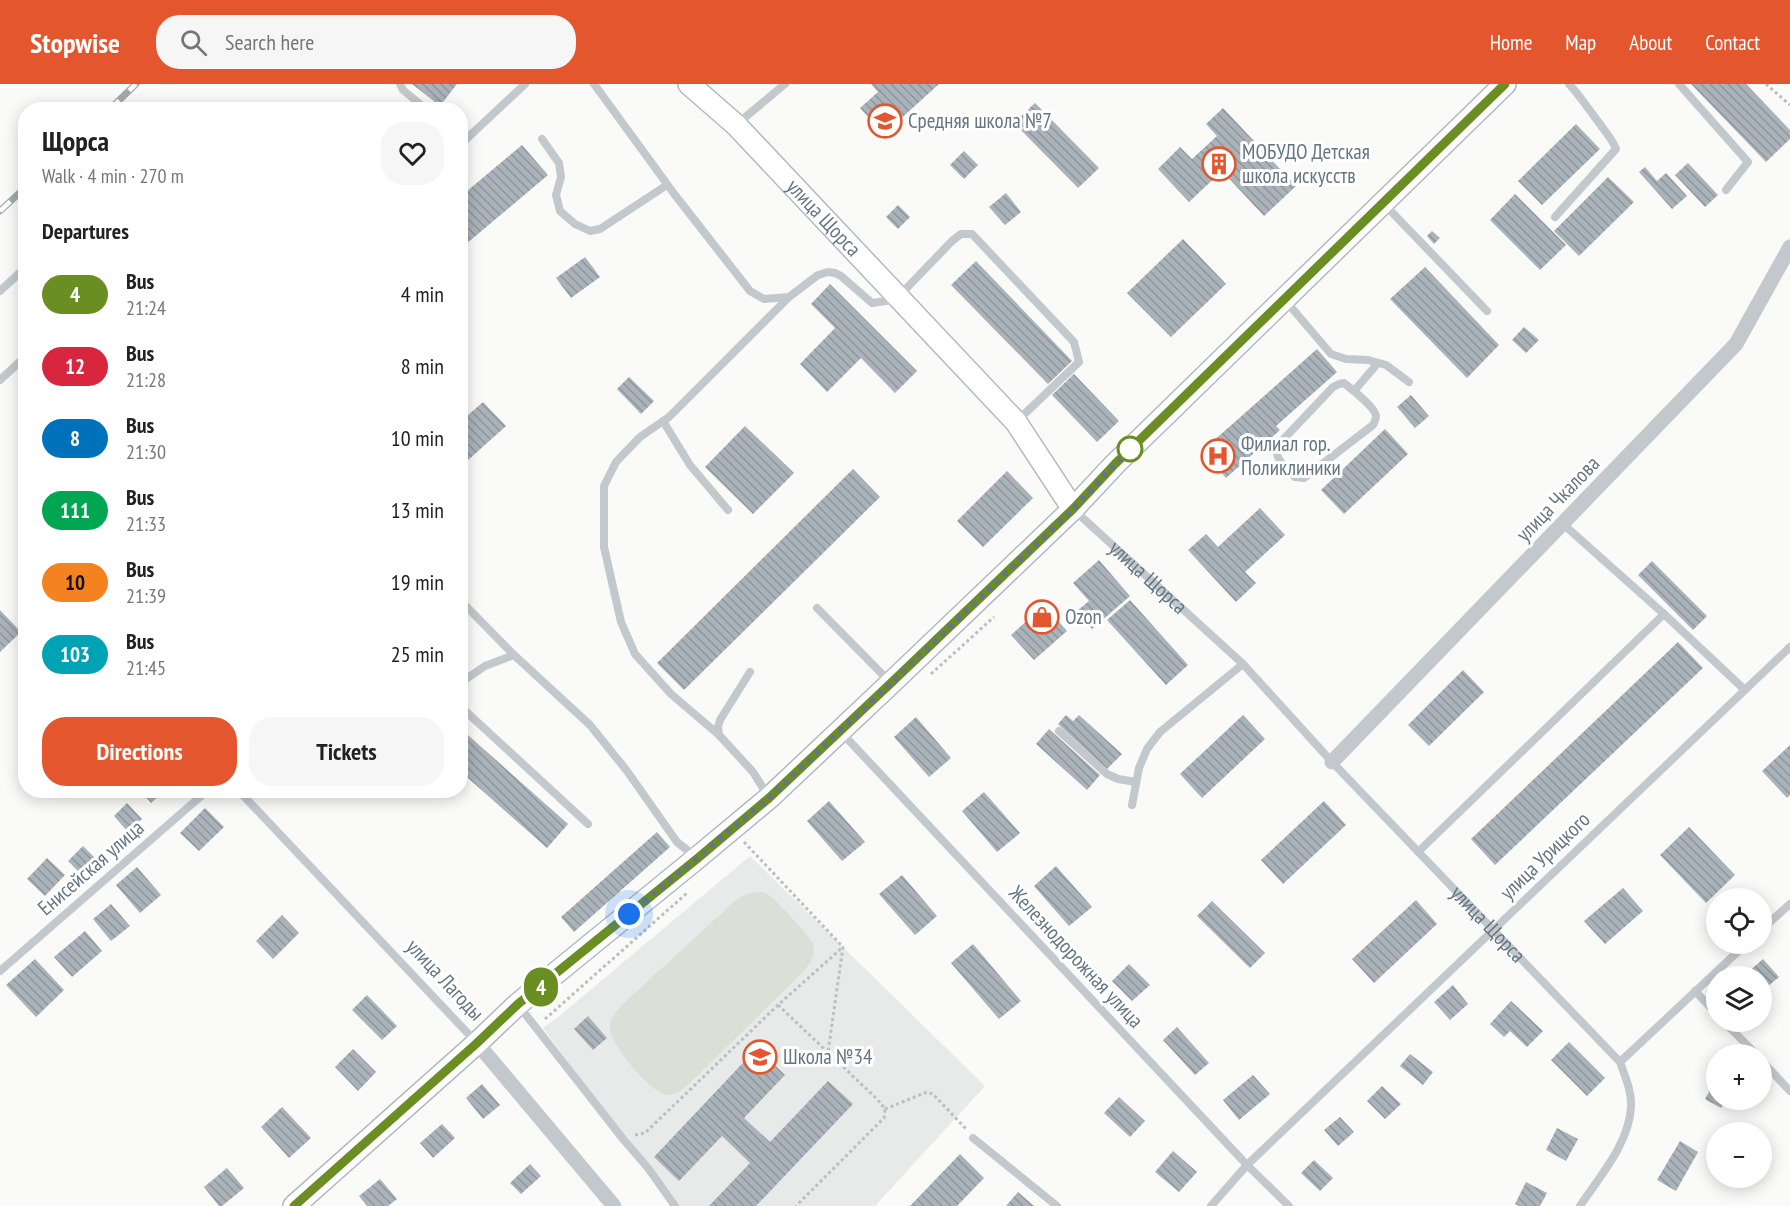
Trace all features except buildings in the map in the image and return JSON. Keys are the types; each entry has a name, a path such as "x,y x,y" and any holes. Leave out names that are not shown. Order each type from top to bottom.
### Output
{"main road":[{"name":"улица Щорса","path":"689,84 736,125 1016,422 1073,509"},
{"path":"294,1206 522,1001 769,798 1073,509 1115,464 1505,84"}],"street":[{"name":"улица Чкалова","path":"1332,762 1736,344 1790,247"},
{"name":"улица Лагоды","path":"477,1043 614,1206"}],"lane":[{"path":"392,84 410,94"},
{"path":"400,84 403,90 418,102"},
{"path":"468,136 525,84"},
{"path":"594,84 667,185 750,291 764,299 789,297"},
{"path":"736,125 785,84"},
{"path":"1556,217 1616,149 1611,138 1569,84"},
{"path":"1679,84 1748,162 1726,190"},
{"path":"542,139 559,163 561,177 556,195 560,211 575,224 590,231 600,229 667,185"},
{"path":"1383,203 1487,311"},
{"path":"769,798 753,772 719,735 671,694 635,654 621,622 604,547 604,486 616,462 640,437 669,417 789,297 818,275 828,272 835,273 872,303 886,301 899,296 961,234 972,234 1074,342 1079,362 1016,422"},
{"path":"0,291 18,274"},
{"path":"1284,299 1331,354 1346,359 1368,360 1386,365 1409,382"},
{"path":"0,380 18,363"},
{"path":"1354,391 1378,363"},
{"path":"1344,383 1354,391 1376,413 1373,425 1304,478 1295,477 1277,457 1275,450 1278,445 1333,387 1344,383"},
{"path":"663,421 690,465 728,510"},
{"name":"улица Щорса","path":"1073,509 1243,664 1332,762 1620,1062"},
{"path":"1563,524 1745,690"},
{"path":"468,608 514,655 590,725 627,771 677,842 698,858"},
{"path":"817,608 891,683"},
{"path":"1418,852 1664,614"},
{"name":"улица Урицкого","path":"1211,1206 1247,1165 1790,647"},
{"path":"468,677 485,666 514,655"},
{"path":"1132,805 1139,768 1147,749 1160,732 1243,664"},
{"path":"719,735 720,720 750,672"},
{"path":"468,713 588,824"},
{"name":"Железнодорожная улица","path":"840,731 1247,1165 1289,1206"},
{"path":"1059,731 1107,774 1118,779 1136,782"},
{"name":"Енисейская улица","path":"0,971 199,798"},
{"name":"улица Лагоды","path":"246,798 477,1043"},
{"path":"1772,920 1790,904"},
{"path":"1580,1206 1616,1152 1627,1130 1631,1106 1628,1082 1620,1062 1735,954"},
{"path":"1695,991 1706,1003"},
{"path":"522,1001 622,1139 648,1168 675,1206"},
{"path":"1734,1032 1746,1044"},
{"path":"1772,1072 1790,1091"},
{"path":"973,1138 1057,1206"}],"path":[{"path":"1766,84 1790,105"},
{"path":"744,842 843,946"},
{"path":"631,1134 638,1136 645,1134 778,1005 843,946"},
{"path":"828,1053 843,946"},
{"path":"522,1001 545,1019"},
{"path":"778,1005 885,1109 884,1118 796,1206"},
{"path":"885,1109 927,1092 933,1094 973,1138"}],"shaded area":[{"name":"Школа №34","path":"750,856 985,1086 875,1206 675,1206 543,1028"},
{"path":"758,892 771,897 806,934 813,944 812,959 804,971 690,1083 675,1093 669,1095 662,1093 643,1079 624,1056 612,1035 610,1023 624,1003 736,900 747,894"}],"railway":[{"path":"117,102 136,84"},
{"path":"0,211 18,194"}],"bus line":[{"name":"4","path":"294,1206 518,1004 769,798 1073,509 1115,464 1505,84"}],"place":[{"name":"Средняя школа №7","path":"885,121"},
{"name":"МОБУДО Детская школа искусcтв","path":"1219,164"},
{"name":"Филиал гор. Поликлиники","path":"1218,456"},
{"name":"Ozon","path":"1042,617"},
{"name":"Школа №34","path":"760,1057"}],"route":[{"path":"629,914 769,798 1073,509 1130,449"}]}
